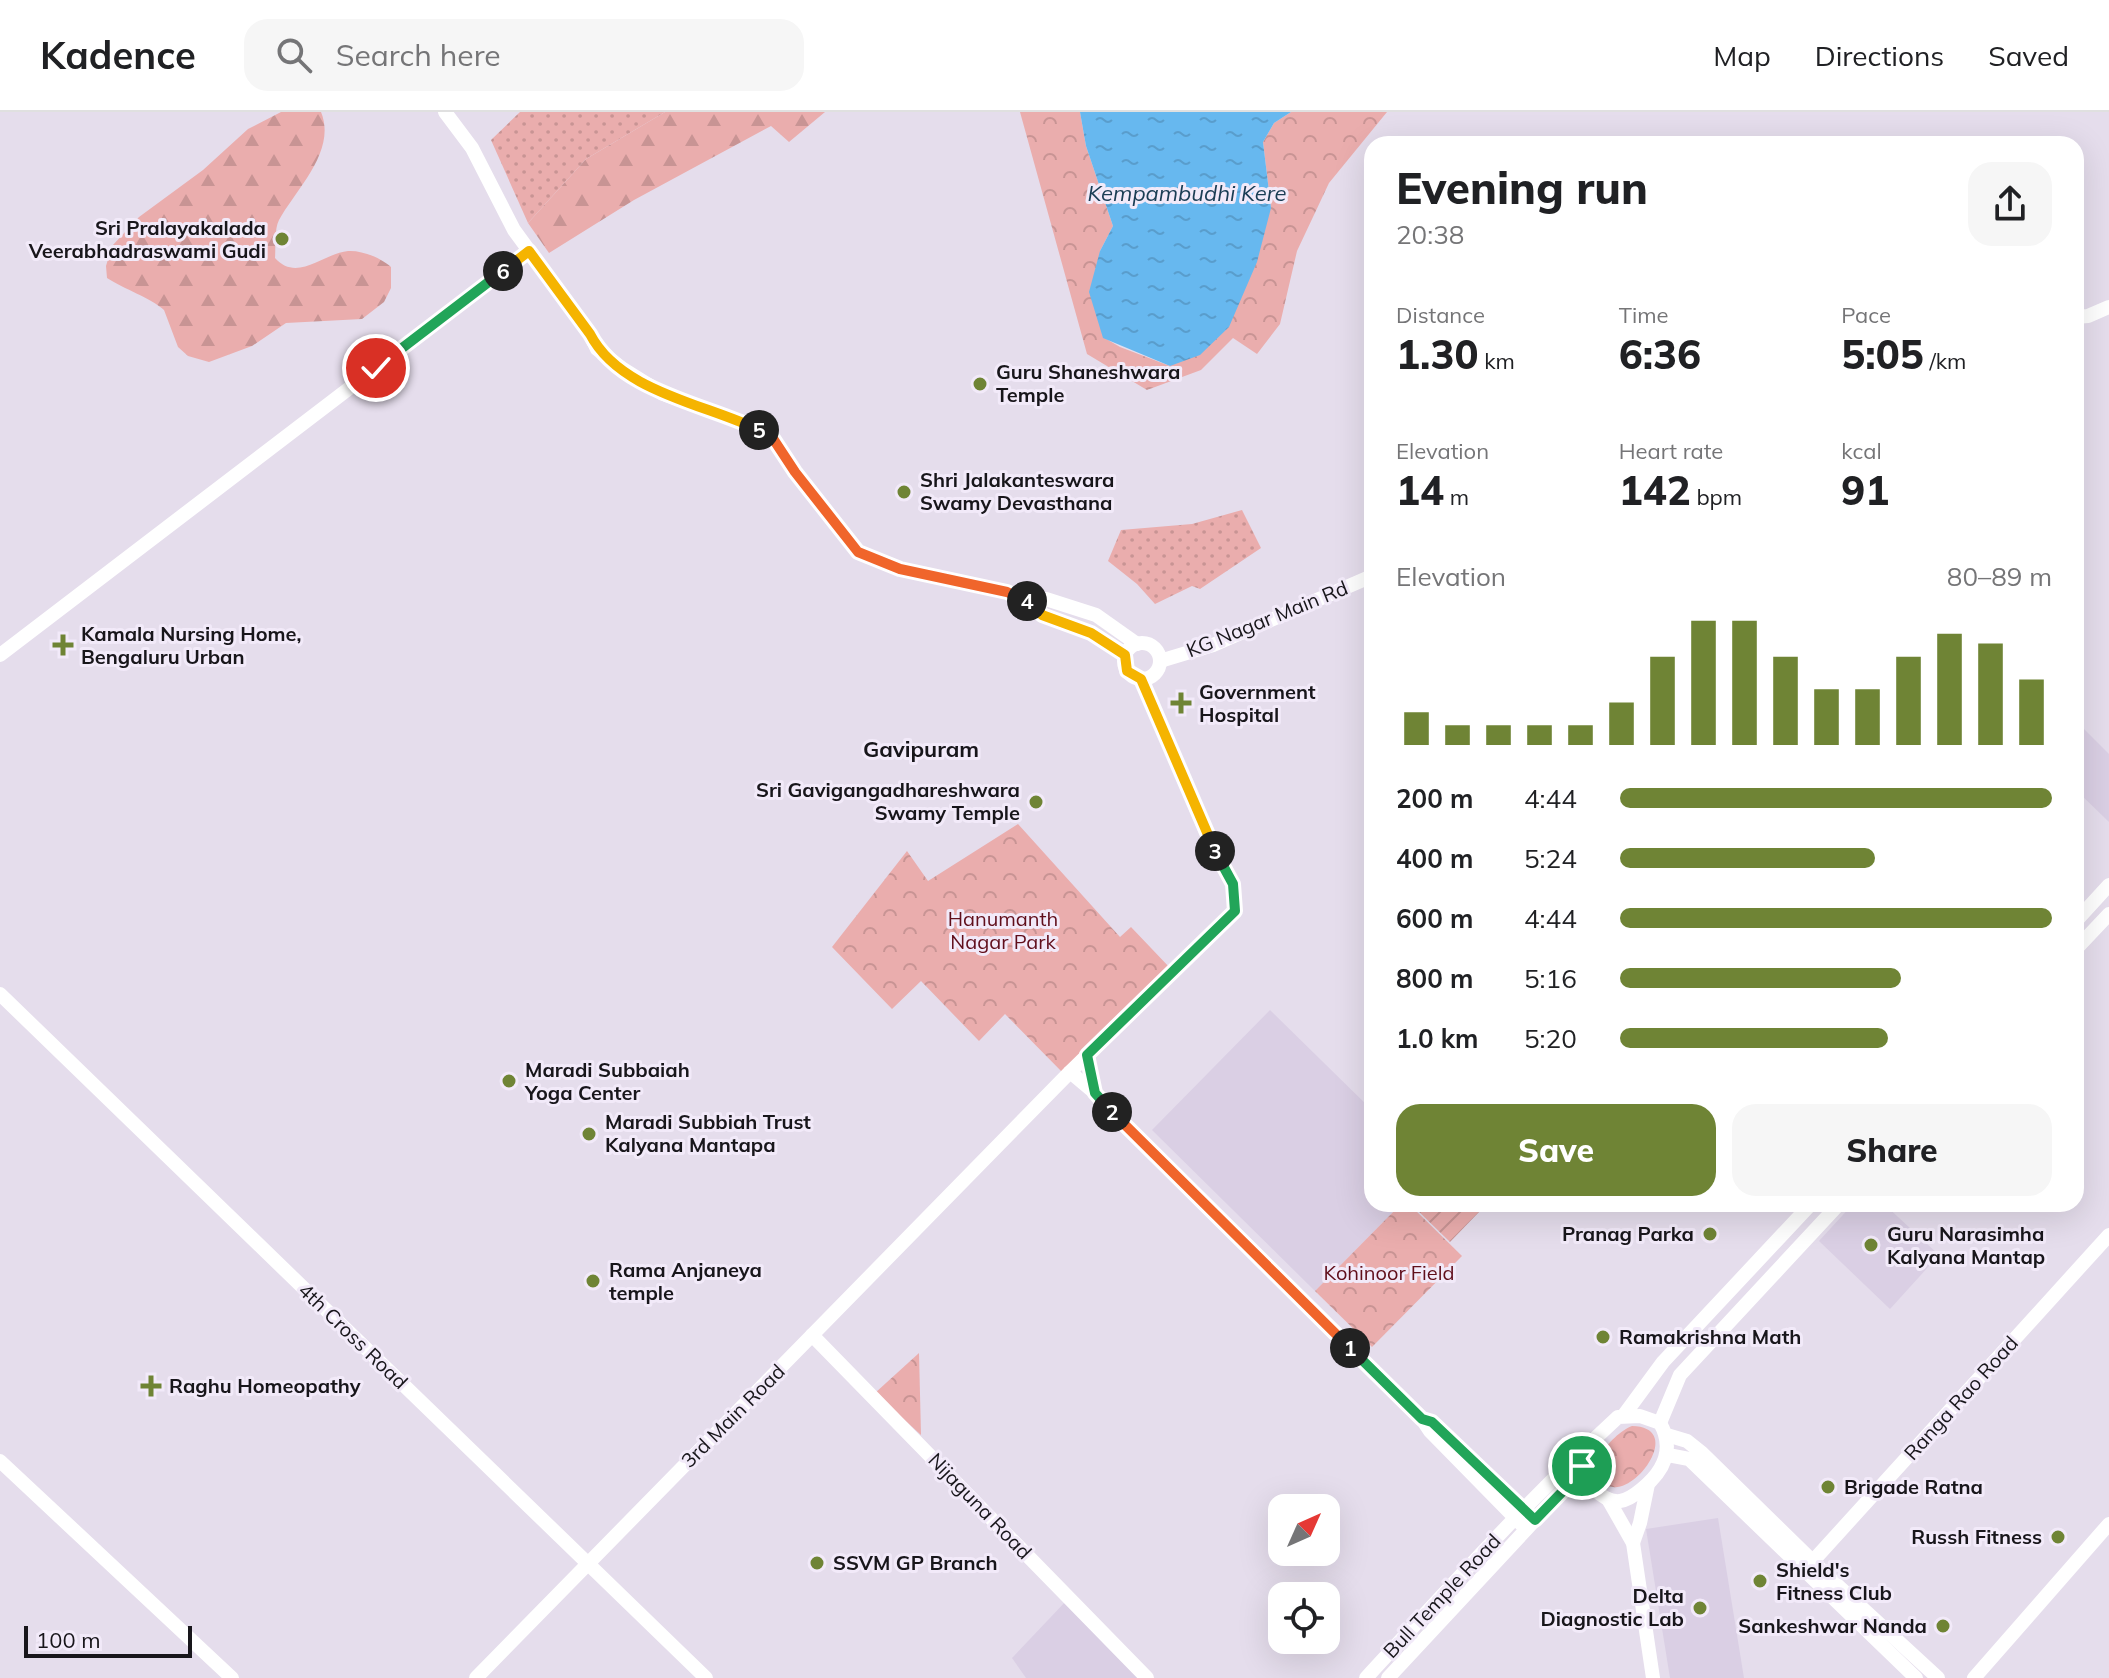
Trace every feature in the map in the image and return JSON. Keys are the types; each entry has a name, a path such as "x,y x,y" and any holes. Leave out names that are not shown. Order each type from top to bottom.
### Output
{"main road":[{"path":"445,112 472,148 514,230 590,334 597,349 663,394 745,423 772,437 795,472 858,552 900,569 1007,592 1036,605 1042,615 1091,633 1125,655 1127,671 1141,679 1151,677 1158,670 1160,661 1153,647 1137,644 1096,615 1046,599 1036,605"},
{"path":"0,655 529,251"},
{"path":"2084,316 2109,307"},
{"name":"KG Nagar Main Rd","path":"1160,661 1213,645 1364,579"},
{"path":"1125,655 1137,644"},
{"name":"3rd Main Road","path":"476,1678 1070,1072 1235,911 1233,884 1207,834 1141,679"},
{"path":"2084,912 2109,885"},
{"path":"2084,941 2109,914"},
{"name":"4th Cross Road","path":"0,994 706,1678"},
{"path":"1087,1055 1095,1093"},
{"path":"1070,1072 1095,1093 1422,1419 1432,1422 1530,1525"},
{"path":"1624,1415 1663,1362 1804,1212"},
{"path":"1832,1212 1680,1375 1664,1429 1668,1455 1663,1468 1648,1484 1618,1502 1597,1491 1587,1479 1582,1466 1587,1446 1624,1415 1640,1416 1664,1429 1687,1441 1938,1678"},
{"name":"Ranga Rao Road","path":"1813,1561 2109,1235"},
{"name":"Nijaguna Road","path":"812,1335 1147,1678"},
{"name":"Bull Temple Road","path":"1366,1678 1587,1446"},
{"path":"1668,1455 1689,1459 1916,1678"},
{"path":"0,1461 232,1678"},
{"name":"Bull Temple Road","path":"1388,1678 1564,1490 1587,1479"},
{"path":"1633,1543 1648,1484"},
{"path":"1608,1499 1633,1543 1653,1678"},
{"path":"1974,1678 2109,1524"}],"shaded area":[{"path":"2084,729 2109,754 2109,822 2084,798"},
{"path":"1270,1010 1364,1102 1364,1212 1393,1212 1315,1291 1152,1130"},
{"path":"1846,1212 1893,1212 1939,1255 1890,1309 1819,1241"},
{"path":"1718,1518 1744,1678 1670,1678 1646,1529"},
{"path":"1067,1600 1141,1678 1026,1678 1012,1658"}],"green space":[{"path":"281,112 321,112 324,141 312,169 277,224 275,258 292,268 311,265 348,251 365,253 391,267 391,288 384,302 362,319 286,323 252,346 209,362 188,356 178,347 164,310 107,278 106,266 112,246 139,217 203,170 248,129"},
{"path":"520,112 665,112 586,159 528,223 491,140"},
{"path":"665,112 825,112 789,142 771,126 634,200 549,253 528,223 586,159"},
{"path":"1020,112 1080,112 1086,146 1113,226 1100,251 1103,337 1120,347 1170,366 1271,208 1263,142 1274,123 1291,112 1387,112 1367,136 1364,136 1364,140 1329,183 1297,251 1280,324 1257,354 1233,338 1201,370 1147,390 1087,354"},
{"path":"1242,510 1261,548 1200,589 1192,586 1155,604 1137,584 1108,561 1121,530 1192,524"},
{"name":"Hanumanth Nagar Park","path":"1018,824 1120,937 1131,927 1171,969 1062,1072 1005,1014 979,1041 921,981 892,1009 832,947 907,851 928,881"},
{"name":"Kohinoor Field","path":"1393,1212 1417,1212 1462,1256 1372,1347 1315,1291"},
{"path":"1419,1212 1479,1212 1450,1242"},
{"path":"919,1353 921,1435 875,1393"},
{"path":"1632,1426 1647,1429 1654,1437 1655,1447 1651,1458 1644,1470 1623,1486 1601,1483 1595,1476 1599,1457 1615,1438"}],"water":[{"name":"Kempambudhi Kere","path":"1080,112 1291,112 1274,123 1263,142 1271,208 1257,262 1229,327 1200,355 1170,366 1103,338 1089,292 1100,251 1113,226 1086,146"}],"place":[{"name":"Sri Pralayakalada Veerabhadraswami Gudi","path":"282,239"},
{"name":"Guru Shaneshwara Temple","path":"980,384"},
{"name":"Shri Jalakanteswara Swamy Devasthana","path":"904,492"},
{"name":"Kamala Nursing Home, Bengaluru Urban","path":"63,645"},
{"name":"Government Hospital","path":"1181,703"},
{"name":"Sri Gavigangadhareshwara Swamy Temple","path":"1036,802"},
{"name":"Maradi Subbaiah Yoga Center","path":"509,1081"},
{"name":"Maradi Subbiah Trust Kalyana Mantapa","path":"589,1134"},
{"name":"Pranag Parka","path":"1710,1234"},
{"name":"Guru Narasimha Kalyana Mantap","path":"1871,1245"},
{"name":"Rama Anjaneya temple","path":"593,1281"},
{"name":"Ramakrishna Math","path":"1603,1337"},
{"name":"Raghu Homeopathy","path":"151,1386"},
{"name":"Brigade Ratna","path":"1828,1487"},
{"name":"Russh Fitness","path":"2058,1537"},
{"name":"SSVM GP Branch","path":"817,1563"},
{"name":"Shield's Fitness Club","path":"1760,1581"},
{"name":"Delta Diagnostic Lab","path":"1700,1608"},
{"name":"Sankeshwar Nanda","path":"1943,1626"}],"district":[{"name":"Gavipuram","path":"921,749"}],"route":[{"path":"376,368 529,251 590,334 597,349 623,369 663,394 745,423 772,437 795,472 858,552 900,569 1007,592 1036,605 1042,615 1091,633 1125,655 1127,671 1141,679 1207,834 1233,884 1235,911 1087,1055 1095,1093 1422,1419 1432,1422 1535,1520 1564,1490 1587,1479 1582,1466"}]}
